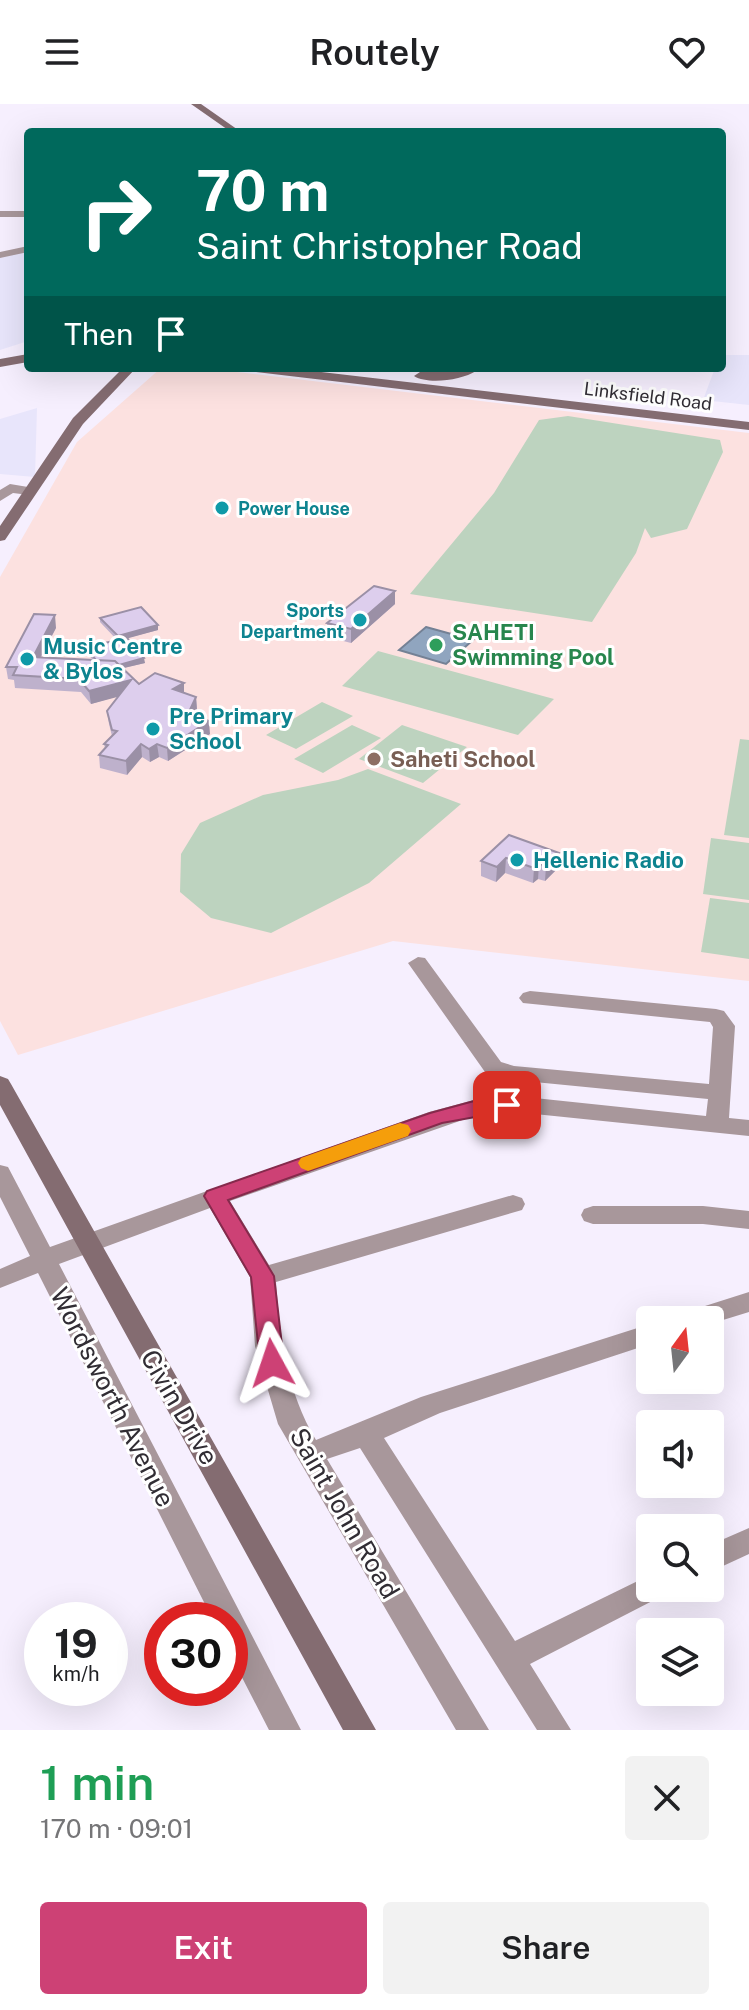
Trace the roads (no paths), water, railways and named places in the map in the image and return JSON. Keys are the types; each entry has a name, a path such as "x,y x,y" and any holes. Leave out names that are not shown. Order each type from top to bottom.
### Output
{"main road":[{"path":"195,104 231,128"},
{"path":"0,356 24,353"},
{"path":"0,363 24,359"},
{"path":"49,460 47,455 68,419 109,372"},
{"path":"0,537 49,460 57,455 83,415 126,372"},
{"name":"Linksfield Road","path":"290,372 749,426"},
{"name":"Linksfield Road","path":"374,372 749,416"},
{"path":"408,376 466,372"},
{"name":"Civin Drive","path":"0,1084 85,1243 216,1470 360,1730"}],"street":[{"path":"0,214 24,214"},
{"path":"0,252 24,247"},
{"path":"0,497 10,488 29,491"},
{"path":"418,963 493,1067 514,1073 719,1093"},
{"path":"530,998 716,1016 724,1026 717,1125"},
{"path":"0,1279 85,1243 215,1196 437,1118 474,1108 525,1105 749,1128"},
{"name":"Wordsworth Avenue","path":"0,1173 43,1263 219,1602"},
{"name":"Saint John Road","path":"215,1196 263,1276 272,1363 292,1424 473,1730"},
{"path":"263,1276 513,1204"},
{"path":"593,1215 703,1215 749,1220"},
{"path":"724,1310 749,1302"},
{"path":"309,1454 366,1434 431,1405 636,1339"},
{"path":"366,1434 555,1730"},
{"path":"724,1552 749,1540"},
{"path":"510,1659 636,1595"},
{"name":"Wordsworth Avenue","path":"248,1659 285,1730"}],"water":[{"name":"SAHETI Swimming Pool","path":"426,627 473,640 446,664 399,650"}],"place":[{"name":"Power House","path":"222,508"},
{"name":"Sports Department","path":"360,620"},
{"name":"SAHETI Swimming Pool","path":"436,645"},
{"name":"Music Centre & Bylos","path":"27,659"},
{"name":"Pre Primary School","path":"153,729"},
{"name":"Saheti School","path":"374,759"},
{"name":"Hellenic Radio","path":"517,860"}]}
